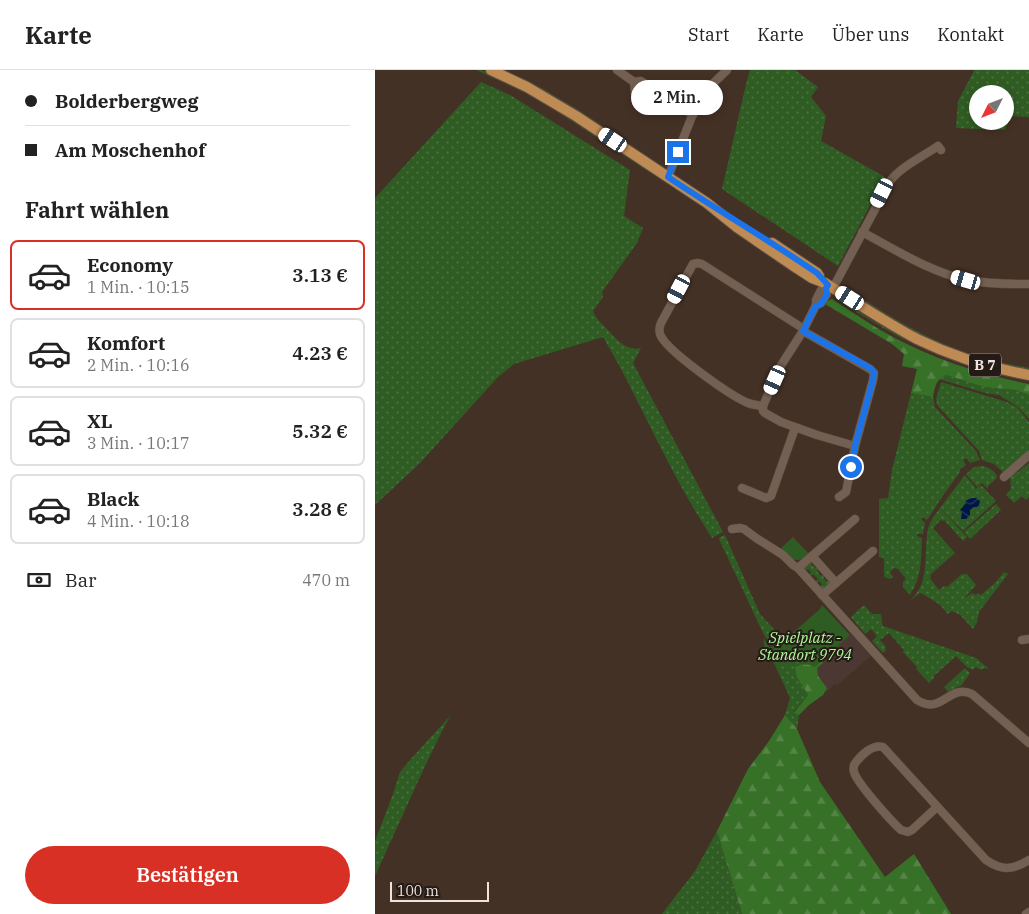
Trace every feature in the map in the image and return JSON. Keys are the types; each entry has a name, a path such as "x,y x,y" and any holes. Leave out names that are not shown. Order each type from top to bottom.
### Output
{"main road":[{"name":"B 7","path":"491,70 527,87 558,105 707,203 738,228 792,265 883,320 939,349 983,364 1029,375"}],"street":[{"path":"617,70 634,82 641,81 693,115"},
{"path":"668,177 700,96 727,70"},
{"path":"634,82 635,93 649,102 655,100 659,94"},
{"path":"855,446 795,428 767,416 763,406 781,368 817,305 816,300 821,290 828,286 862,232 882,193 894,176 938,146 941,150"},
{"path":"862,232 945,274 986,283 1029,284"},
{"path":"763,406 750,404 723,388 674,352 661,336 659,328 661,323 693,264 703,264 803,330 874,372 855,446 846,492 839,497"},
{"path":"742,488 766,498 771,496 795,428"},
{"path":"1004,477 1029,455"},
{"path":"798,568 855,519"},
{"path":"732,529 744,529 798,568 917,700 931,704 939,703 955,693 966,691 972,694 1029,743"},
{"path":"822,595 873,551"},
{"path":"812,556 836,583"},
{"path":"937,807 912,830 908,832 901,830 861,785 854,773 854,765 873,747 883,747 981,855 992,864 1003,868 1011,868 1029,860"}],"shaded area":[{"path":"851,634 871,656 825,693 807,674"}],"green space":[{"path":"476,70 482,70 550,104 664,179 663,181 549,106"},
{"path":"500,70 505,70 543,89 583,113 663,167 664,170"},
{"path":"750,70 795,70 818,87 811,97 826,116 821,141 885,177 838,266 722,189"},
{"path":"973,70 1029,70 1029,117 1014,116 1014,85 969,85 969,129 956,128 958,101"},
{"path":"481,82 510,95 630,170 624,216 643,228 637,243 602,292 603,297 593,311 621,343 630,348 641,348 633,363 723,532 712,538 674,474 603,337 514,364 498,377 420,463 375,505 375,198"},
{"path":"843,287 931,338 975,356 1029,368 1029,370 994,363 948,349 914,332"},
{"path":"836,298 900,336 926,348 1029,379 1029,381 986,371 944,357 904,339 850,308"},
{"path":"832,299 908,345 975,371 1029,384 1029,395 1016,390 984,387 946,375 937,384 933,397 911,393 917,369 902,366 904,354 892,344 825,304"},
{"path":"946,375 984,387 1016,390 1029,395 1029,419 1018,407 999,395 985,393 939,379"},
{"path":"941,382 1007,402 1017,407 1029,422 1029,452 1004,473 994,464 982,460 979,451 937,405 936,399"},
{"path":"911,393 933,397 935,407 976,451 980,460 970,463 966,458 963,460 966,465 960,469 960,472 927,520 923,517 921,519 925,523 923,534 918,534 917,536 922,538 920,568 917,581 910,595 903,587 903,582 906,579 898,569 894,568 890,572 893,577 890,579 884,577 884,558 879,557 879,499 888,498 892,470"},
{"path":"1029,463 1029,497 1026,500 1022,496 1014,503 1006,495 1011,489 1010,475 1014,470 1017,473"},
{"path":"982,466 991,469 997,476 988,486 988,489 982,483 977,487 966,474 974,467"},
{"path":"965,475 975,489 981,485 996,501 963,531 940,508"},
{"path":"996,504 1001,510 970,539 964,532"},
{"path":"940,508 967,537 963,541 944,520 941,520 933,528 955,553 930,575 930,578 939,590 944,586 947,587 962,574 967,574 976,585 965,597 972,593 981,595 1004,572 1008,574 979,612 973,629 960,615 952,611 948,614 939,604 923,594 920,593 911,600 917,593 924,576 928,529"},
{"path":"725,535 760,614 784,640 804,624 779,646 773,645 764,635 719,539"},
{"path":"793,537 809,554 800,560 793,559 780,549"},
{"path":"810,560 814,561 811,564 815,568 819,567 817,571 821,576 824,573 826,575 823,578 827,582 831,580 831,584 822,590 819,588 822,584 819,581 816,584 815,582 818,579 813,574 810,577 808,576 811,572 808,569 804,572 803,566"},
{"name":"Spielplatz - Standort 9794","path":"822,605 850,635 815,667 801,662 778,666 770,647 779,645 820,609"},
{"path":"864,605 872,614 881,614 883,626 976,658 989,669 984,668 981,670 976,667 972,670 956,656 929,683 889,633 880,640 886,647 883,653 872,641 877,636 871,629 865,634 851,617"},
{"path":"850,635 806,665 796,667 799,679 808,695 794,712 799,715 797,729 785,715 790,698 775,665 765,650 763,638 773,652 773,660 774,652"},
{"path":"822,660 823,663 817,668 818,676 827,688 823,695 799,715 794,713 808,695 798,679 795,667"},
{"path":"965,668 970,673 961,686 948,692 944,687"},
{"path":"451,715 425,766 375,876 375,841 400,772"},
{"path":"785,715 797,729 820,782 885,877 914,854 951,914 742,914 717,831 748,769"},
{"path":"717,831 742,914 662,914 695,871"}],"water":[{"path":"972,498 980,501 979,505 970,510 970,515 966,519 961,519 962,512 960,510 966,503 965,501"}],"route":[{"path":"678,152 668,177 817,273 828,285 826,288 827,294 821,304 815,307 803,331 874,372 851,467"}]}
